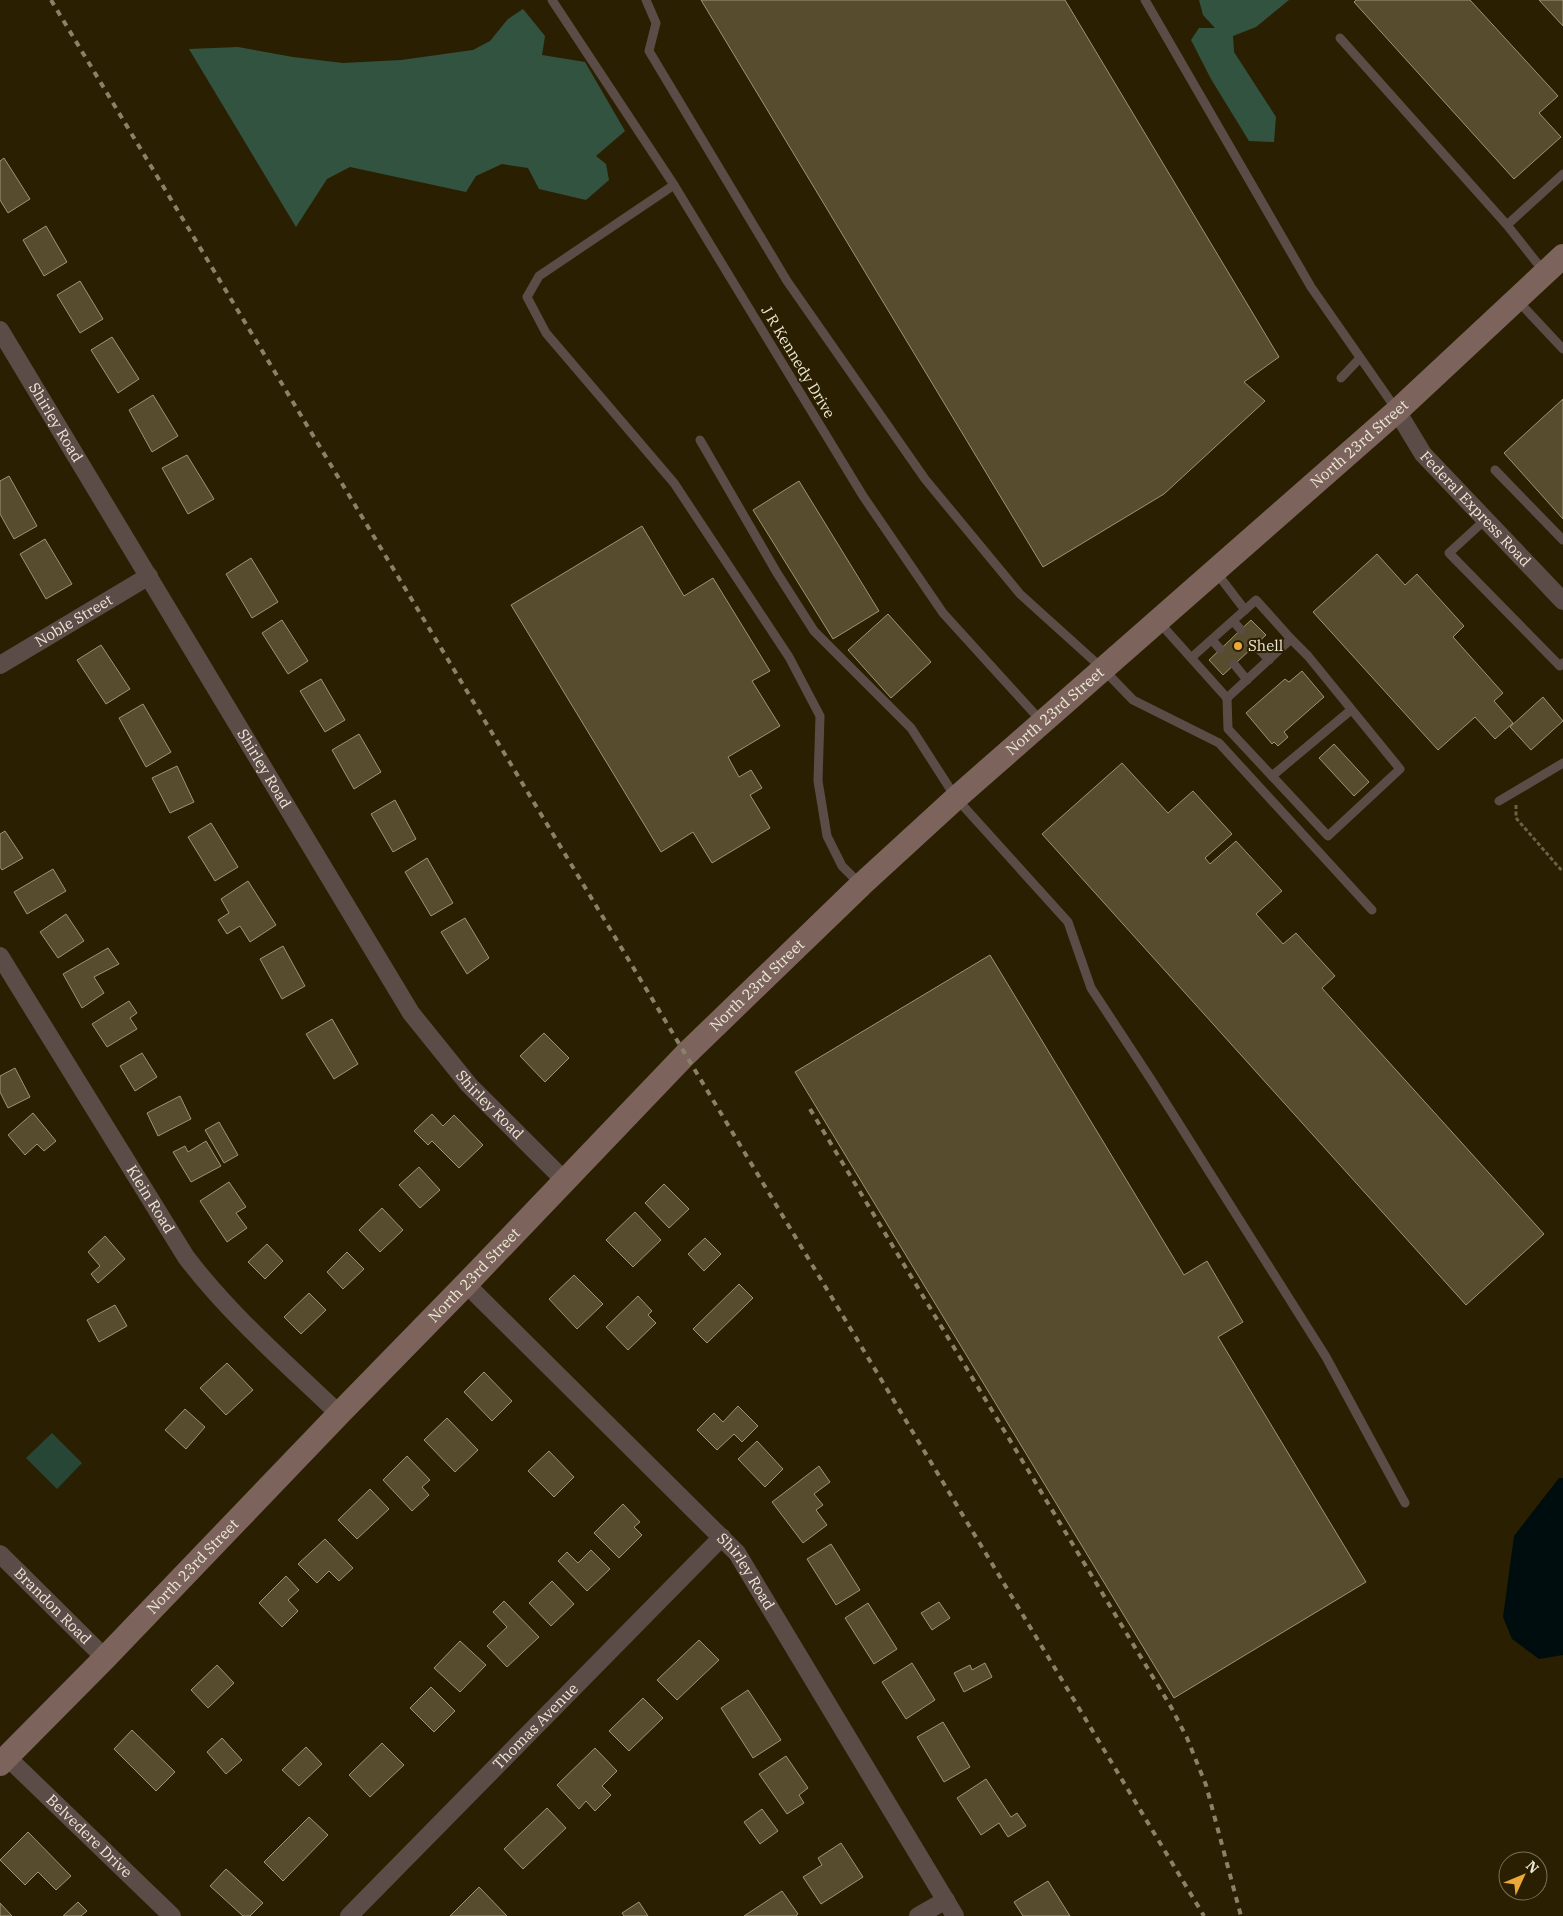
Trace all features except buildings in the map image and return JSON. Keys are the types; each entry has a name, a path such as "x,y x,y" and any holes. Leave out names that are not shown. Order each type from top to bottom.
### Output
{"main road":[{"name":"North 23rd Street","path":"3,1760 105,1658 686,1054 861,885 1042,722 1397,412 1563,256"}],"street":[{"name":"Shirley Road","path":"0,330 411,1014 469,1085 565,1181"},
{"name":"Federal Express Road","path":"1397,412 1423,454 1563,601"},
{"name":"Noble Street","path":"0,665 148,576"},
{"name":"Klein Road","path":"0,956 186,1256 207,1285 231,1311 339,1414"},
{"name":"Shirley Road","path":"466,1284 737,1553 956,1916"},
{"name":"Thomas Avenue","path":"349,1916 722,1537"},
{"name":"Brandon Road","path":"0,1554 105,1658"},
{"name":"Belvedere Drive","path":"3,1760 172,1916"},
{"path":"918,1916 946,1900"}],"lane":[{"name":"J R Kennedy Drive","path":"552,0 674,185 863,496 932,598 943,613 1042,722"},
{"path":"646,0 656,23 649,50 787,281 925,480 1020,594 1103,669 1133,700 1219,743 1372,910"},
{"path":"1145,0 1310,287 1397,412"},
{"path":"1340,38 1507,226 1545,272"},
{"path":"1507,226 1563,174"},
{"path":"674,185 539,276 527,297 546,332 674,483 789,657 820,716 818,781 827,836 842,866 861,885"},
{"path":"1516,299 1563,349"},
{"path":"1341,378 1360,358"},
{"path":"700,440 777,573 814,632 911,728 956,798 1068,922 1091,988 1326,1357 1404,1503"},
{"path":"1495,470 1563,540"},
{"path":"1486,519 1449,553 1560,666 1563,663"},
{"path":"1215,572 1245,610"},
{"path":"1158,621 1191,658 1227,698 1228,729 1328,836 1400,769 1308,656 1256,600 1191,658"},
{"path":"1233,621 1241,630"},
{"path":"1227,698 1291,639"},
{"path":"1212,640 1220,649"},
{"path":"1255,645 1269,660"},
{"path":"1234,664 1247,680"},
{"path":"1272,776 1351,710"},
{"path":"1498,801 1563,764"}],"path":[{"path":"1516,792 1516,818 1563,872"}],"green space":[{"path":"1199,0 1289,0 1256,27 1233,36 1234,52 1276,117 1274,142 1249,141 1211,79 1191,40 1199,28 1215,28 1203,15"},
{"path":"523,9 545,36 542,55 585,62 625,131 596,156 606,164 609,180 586,200 539,189 528,168 502,164 476,176 466,192 350,167 327,179 296,227 189,49 238,47 293,57 343,63 401,60 473,50 490,41 508,19"},
{"path":"52,1433 82,1463 57,1489 26,1458"}],"shaded area":[{"path":"1559,1478 1563,1478 1563,1655 1539,1659 1512,1639 1503,1617 1514,1536"}],"railway":[{"path":"51,0 1204,1916"},
{"path":"810,1109 1171,1707 1187,1738 1206,1785 1241,1916"}],"place":[{"name":"Shell","path":"1238,646"}]}
